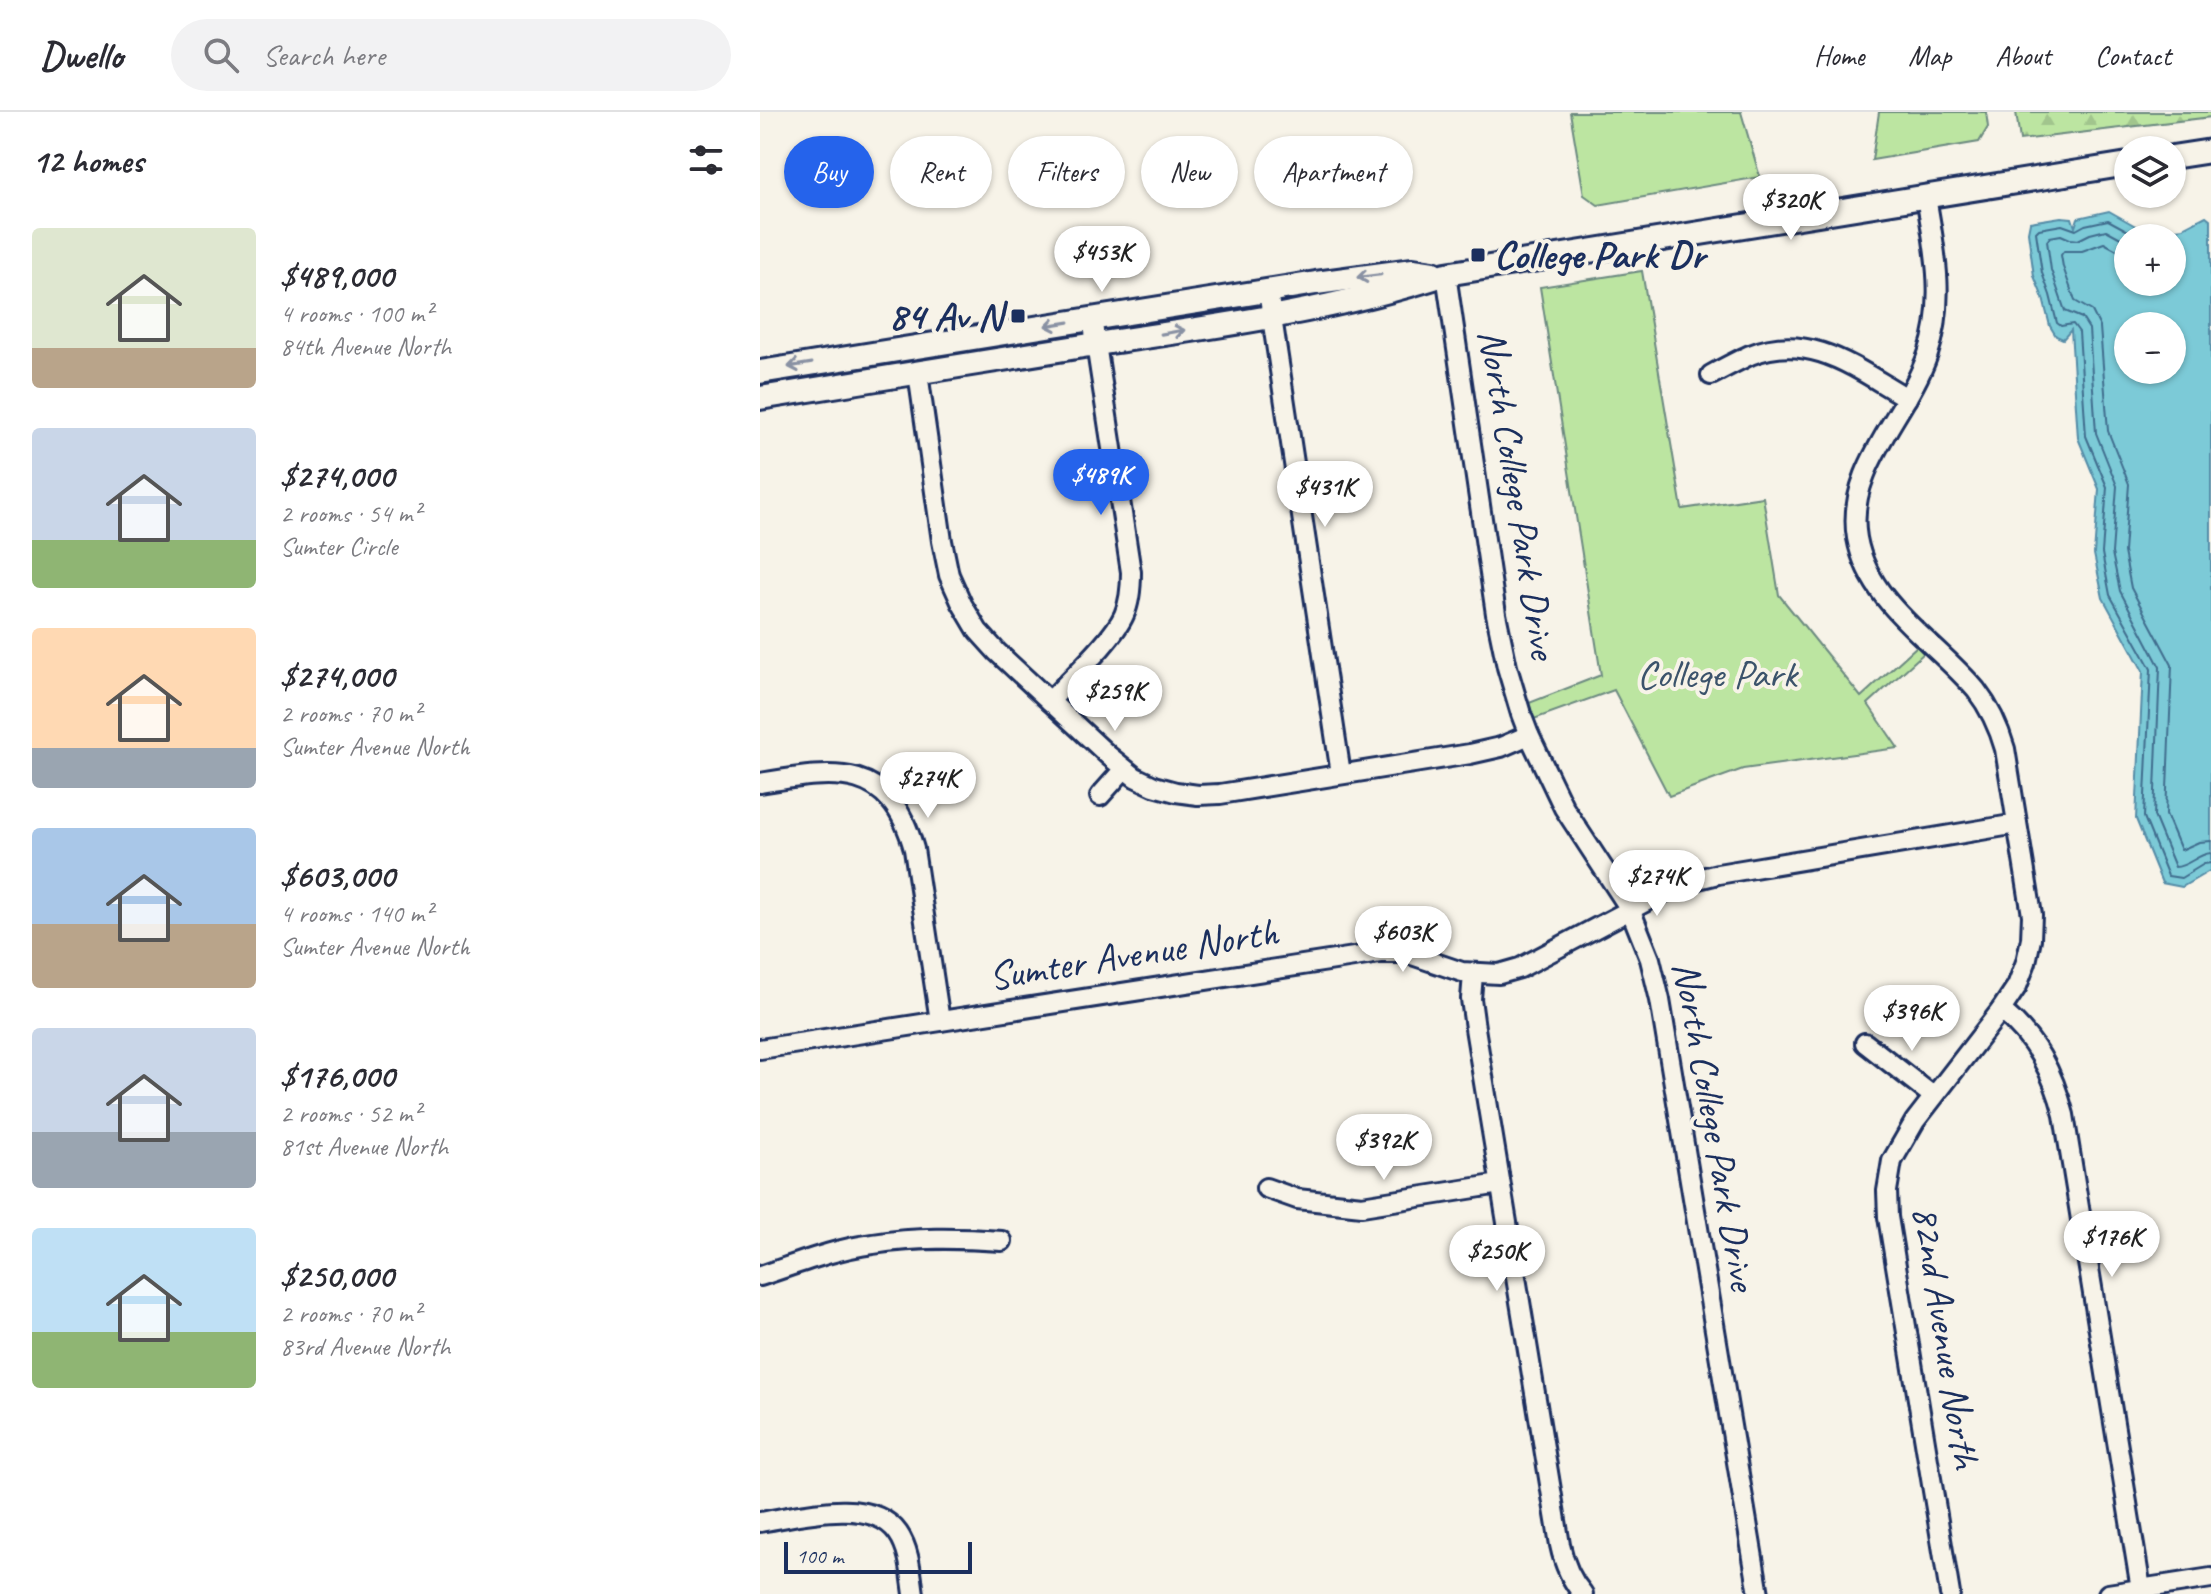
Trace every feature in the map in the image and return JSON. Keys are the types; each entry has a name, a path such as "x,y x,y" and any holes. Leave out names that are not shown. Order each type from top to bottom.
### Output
{"main road":[{"path":"2186,155 2211,151"},
{"path":"760,398 1272,315 1376,295 1446,274 2114,166"},
{"path":"760,372 1413,270 1446,274"}],"street":[{"name":"82nd Avenue North","path":"1926,197 1939,290 1936,320 1917,381 1862,482 1855,509 1857,535 1862,559 1874,583 1975,689 1999,729 2005,749 2032,915 2031,939 2017,986 1901,1142 1892,1161 1887,1191 1888,1217 1950,1594"},
{"name":"North College Park Drive","path":"1446,274 1496,614 1507,667 1529,735 1564,808 1630,909 1650,959 1660,1000 1759,1594"},
{"path":"1268,291 1341,774"},
{"path":"1050,701 1112,633 1124,615 1130,594 1131,572 1092,318"},
{"path":"1711,375 1753,354 1799,347 1818,350 1836,358 1907,398"},
{"path":"918,373 942,541 949,575 962,604 978,631 1135,777 1154,786 1198,795 1220,794 1470,754 1501,747 1529,735"},
{"path":"1100,796 1124,769"},
{"path":"760,783 819,774 843,775 864,781 883,792 897,808 908,827 914,849 940,1021"},
{"name":"Sumter Avenue North","path":"760,1049 1380,953 1406,953 1451,970 1473,974 1499,974 1520,968 1630,909 1690,881 2017,824"},
{"path":"1473,974 1471,999 1475,1028 1560,1545 1569,1573 1583,1594"},
{"path":"2001,1010 2017,1023 2035,1046 2053,1079 2064,1115 2141,1589"},
{"path":"1865,1043 1933,1096"},
{"path":"1266,1188 1297,1199 1362,1206 1500,1184"},
{"path":"760,1276 872,1244 928,1238 1002,1241"},
{"path":"760,1522 821,1512 857,1511 882,1518 898,1532 905,1548 914,1594"},
{"path":"2108,1594 2211,1578"}],"green space":[{"path":"1570,112 1741,112 1760,177 1598,205 1584,195"},
{"path":"1879,112 1986,112 1988,127 1979,142 1872,160"},
{"path":"2016,112 2211,112 2211,117 2020,140"},
{"name":"College Park","path":"1642,271 1682,509 1763,497 1779,595 1861,697 1917,646 1924,653 1868,704 1898,748 1743,769 1669,796 1614,690 1534,719 1529,703 1601,675 1540,287"}],"water":[{"path":"2109,211 2132,224 2114,224 2114,296 2186,296 2186,226 2206,216 2211,220 2211,870 2182,887 2162,883 2136,819 2143,671 2103,598 2094,554 2099,489 2078,438 2071,330 2063,339 2056,336 2034,276 2028,232 2030,222 2072,218 2075,227 2078,218"}],"place":[{"name":"College Park Dr","path":"1478,255"},
{"name":"84 Av N","path":"1018,316"}]}
